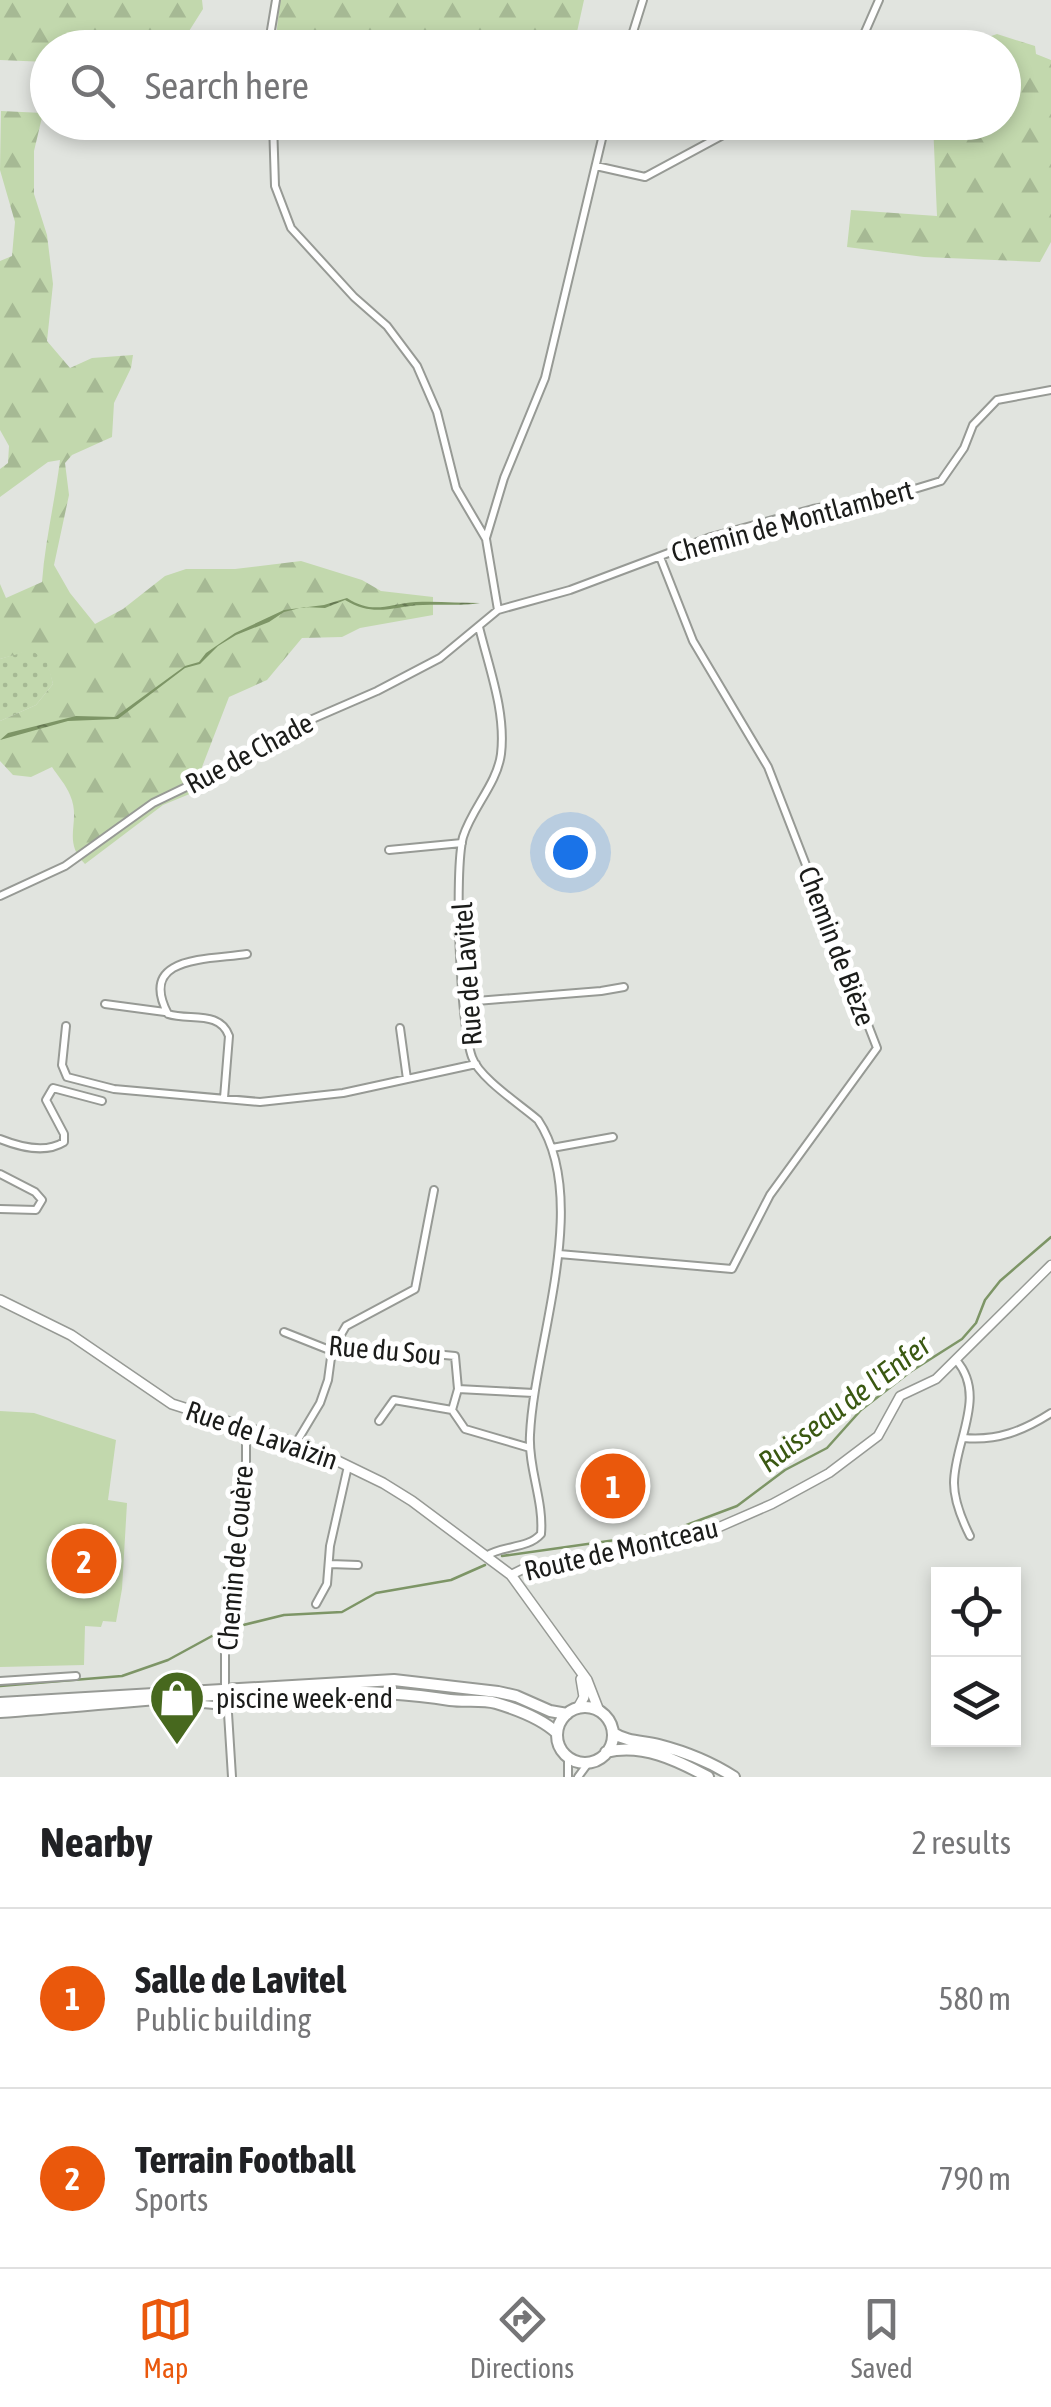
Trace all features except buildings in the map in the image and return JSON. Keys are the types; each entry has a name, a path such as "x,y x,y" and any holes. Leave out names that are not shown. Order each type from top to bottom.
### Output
{"main road":[{"name":"Rue de Lavaizin","path":"0,1300 71,1335 172,1404 296,1444 399,1492 511,1575 592,1687 599,1711"},
{"name":"Rue de Lavaizin","path":"551,1630 584,1687 578,1708"},
{"path":"0,1703 348,1680 425,1682 498,1692 567,1714"},
{"path":"0,1712 383,1691 492,1702 557,1733"},
{"path":"606,1752 613,1733 609,1720 599,1711 578,1708 567,1714 557,1733 568,1756 589,1762 606,1752 626,1749 654,1753 708,1777"},
{"path":"613,1733 626,1740 664,1746 704,1760 734,1777"}],"street":[{"path":"271,30 276,0"},
{"path":"633,30 642,0"},
{"path":"866,30 879,0"},
{"path":"274,140 275,186 291,228 354,297 388,326 418,366 437,412 456,488 486,539 498,610"},
{"path":"486,539 504,478 545,378 602,140"},
{"path":"596,166 645,177 714,140"},
{"name":"Chemin de Montlambert","path":"498,610 570,590 711,538 813,509 898,494 940,481 964,448 973,426 998,400 1051,390"},
{"name":"Chemin de Bièze","path":"559,1254 732,1270 770,1196 877,1048 768,766 693,641 660,556"},
{"name":"Rue de Chade","path":"0,896 65,866 154,803 294,727 440,658 498,610"},
{"name":"Rue de Lavitel","path":"479,628 503,734 500,760 470,816 462,843 464,1002 472,1057 538,1120 552,1148 560,1200 559,1254 534,1393 530,1448 541,1534 534,1541 494,1550 486,1556"},
{"path":"389,850 462,843"},
{"path":"166,1012 159,996 162,979 172,966 247,954"},
{"path":"464,1002 624,987"},
{"path":"106,1004 213,1019 227,1028 224,1098"},
{"path":"66,1026 62,1065 67,1077 114,1090 260,1102 299,1099 476,1064"},
{"path":"400,1028 406,1079"},
{"path":"0,1139 41,1148 64,1142 64,1134 46,1100 53,1088 102,1101"},
{"path":"552,1148 614,1138"},
{"path":"0,1174 35,1192 42,1200 36,1210 0,1209"},
{"path":"296,1444 302,1428 320,1404 332,1351 346,1326 414,1290 434,1190"},
{"name":"Route de Montceau","path":"511,1575 526,1567 663,1544 717,1528 829,1473 871,1443 900,1396 936,1379 1051,1265"},
{"name":"Rue du Sou","path":"284,1332 332,1351 371,1348 455,1356 458,1389 452,1410"},
{"path":"956,1360 968,1376 969,1410 954,1483 970,1536"},
{"name":"Rue du Sou","path":"458,1389 534,1393"},
{"path":"379,1420 394,1400 452,1410 465,1429 530,1448"},
{"path":"964,1438 987,1440 1027,1428 1051,1414"},
{"name":"Chemin de Couère","path":"225,1688 224,1642 236,1610 246,1489 246,1428"},
{"path":"316,1604 327,1584 330,1546 348,1465"},
{"path":"330,1564 358,1565"},
{"path":"0,1681 76,1676"},
{"path":"168,1700 214,1705 228,1714 232,1777"},
{"path":"568,1756 568,1777"},
{"path":"578,1777 589,1762"}],"green space":[{"path":"0,0 202,0 203,9 190,30 30,30 30,61 0,60"},
{"path":"280,0 584,0 577,30 277,30"},
{"path":"1021,42 1035,46 1036,54 1051,60 1051,242 1040,262 924,257 847,247 851,210 937,216 934,140 1021,140"},
{"path":"1,111 30,112 30,140 37,140 34,194 47,235 53,284 47,341 70,368 92,358 133,355 114,403 112,437 72,455 65,463 69,495 54,565 95,624 123,609 165,576 186,569 235,569 301,561 362,580 381,591 433,597 433,615 360,628 342,637 302,638 267,680 229,697 192,793 163,805 85,864 74,847 70,795 52,767 31,777 13,775 0,761 0,721 36,705 53,684 47,663 32,650 0,659 0,584 6,598 42,582 60,460 48,462 0,497 0,469 8,463 9,446 0,430 0,261 12,256 15,222 0,170"},
{"path":"32,649 48,663 53,684 36,705 0,721 0,659"},
{"path":"0,1411 34,1413 116,1440 108,1500 127,1503 122,1589 116,1622 103,1621 101,1627 85,1626 84,1665 0,1667"}],"water":[{"path":"347,598 373,607 416,602 480,603 375,610 345,600 325,608 307,607"},
{"path":"300,608 236,635 200,664 185,668 118,719 68,721 0,740 8,733 76,716 115,717 185,666 199,662 206,653 235,633 284,610"}],"waterway":[{"name":"Ruisseau de l'Enfer","path":"502,1556 665,1533 737,1506 785,1470 827,1448 861,1410 962,1339 1000,1281 1051,1237"},
{"name":"Ruisseau de l'Enfer","path":"0,1686 122,1676 168,1660 223,1630 284,1615 342,1612 376,1593 451,1580 485,1565"}],"place":[{"name":"Salle de Lavitel","path":"613,1486"},
{"name":"Terrain Football","path":"84,1561"},
{"name":"piscine week-end","path":"177,1747"}]}
